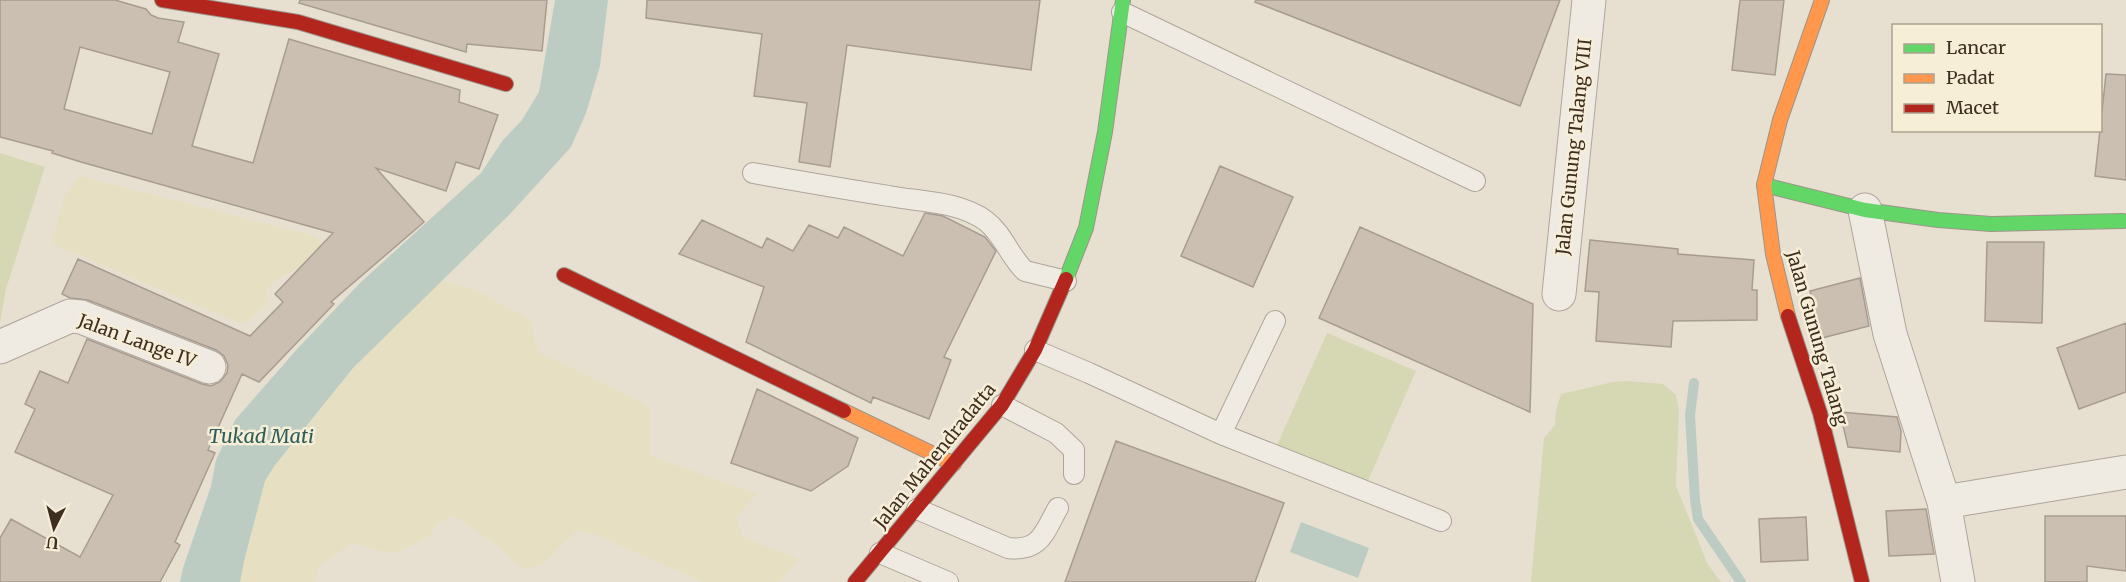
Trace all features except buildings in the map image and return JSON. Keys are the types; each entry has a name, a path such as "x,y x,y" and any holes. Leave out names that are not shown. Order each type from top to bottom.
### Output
{"main road":[{"path":"162,0 298,22 506,84"},
{"name":"Jalan Gunung Talang","path":"1822,0 1780,120 1764,185 1773,254 1792,330 1820,413 1862,582"},
{"name":"Jalan Mahendradatta","path":"855,582 1002,405 1035,350 1066,281 1086,228 1105,132 1122,6"},
{"path":"1764,185 1865,210 1991,224 2123,221"},
{"path":"564,275 954,464"}],"street":[{"name":"Jalan Gunung Talang VIII","path":"1559,294 1589,0"},
{"path":"1865,210 1890,334 1944,502 1958,582"},
{"name":"Jalan Lange IV","path":"0,347 70,316 81,317 209,367"},
{"path":"1944,502 2126,472"}],"lane":[{"path":"1122,6 1475,181"},
{"path":"753,173 893,197 935,201 977,215 993,228 1025,271 1066,281"},
{"path":"1221,434 1275,321"},
{"path":"1035,350 1221,434 1441,521"},
{"path":"1002,405 1056,433 1074,450 1074,474"},
{"path":"917,509 1008,548 1020,550 1033,546 1043,535 1058,508"},
{"path":"880,553 948,582"}],"shaded area":[{"path":"79,176 315,236 339,269 300,268 277,279 266,290 268,302 249,321 240,323 57,246 52,240 65,196"},
{"path":"442,280 475,290 533,321 533,337 540,353 650,406 650,456 758,494 746,505 737,519 743,537 798,559 780,582 703,582 594,534 577,531 541,566 524,568 510,559 500,547 454,516 439,522 429,536 398,553 351,543 318,567 316,582 240,582 265,481 275,465 353,368"}],"green space":[{"path":"0,153 45,167 6,289 0,323"},
{"path":"1327,333 1416,371 1367,483 1277,445"},
{"path":"1613,382 1663,384 1676,395 1679,411 1676,486 1708,565 1721,582 1531,582 1544,438 1555,425 1556,410 1561,394"}],"water":[{"name":"Tukad Mati","path":"555,0 608,0 600,66 586,113 571,147 510,214 353,368 275,465 265,481 240,582 180,582 211,486 216,460 235,420 298,348 361,282 481,173 503,140 522,120 539,92"},
{"path":"1301,522 1369,548 1358,578 1290,552"}],"waterway":[{"path":"1694,383 1690,415 1698,519 1741,582"}],"traffic: fast":[{"path":"1066,279 1086,228 1105,132 1123,0"},
{"path":"1764,185 1865,210 1938,220 1991,224 2123,221"}],"traffic: slow":[{"path":"1788,316 1773,254 1764,185 1780,120 1822,0"},
{"path":"844,411 954,464"}],"traffic: jam":[{"path":"162,0 298,22 506,84"},
{"path":"564,275 844,411"},
{"path":"855,582 1002,405 1035,350 1066,279"},
{"path":"1788,316 1820,413 1862,582"}]}
